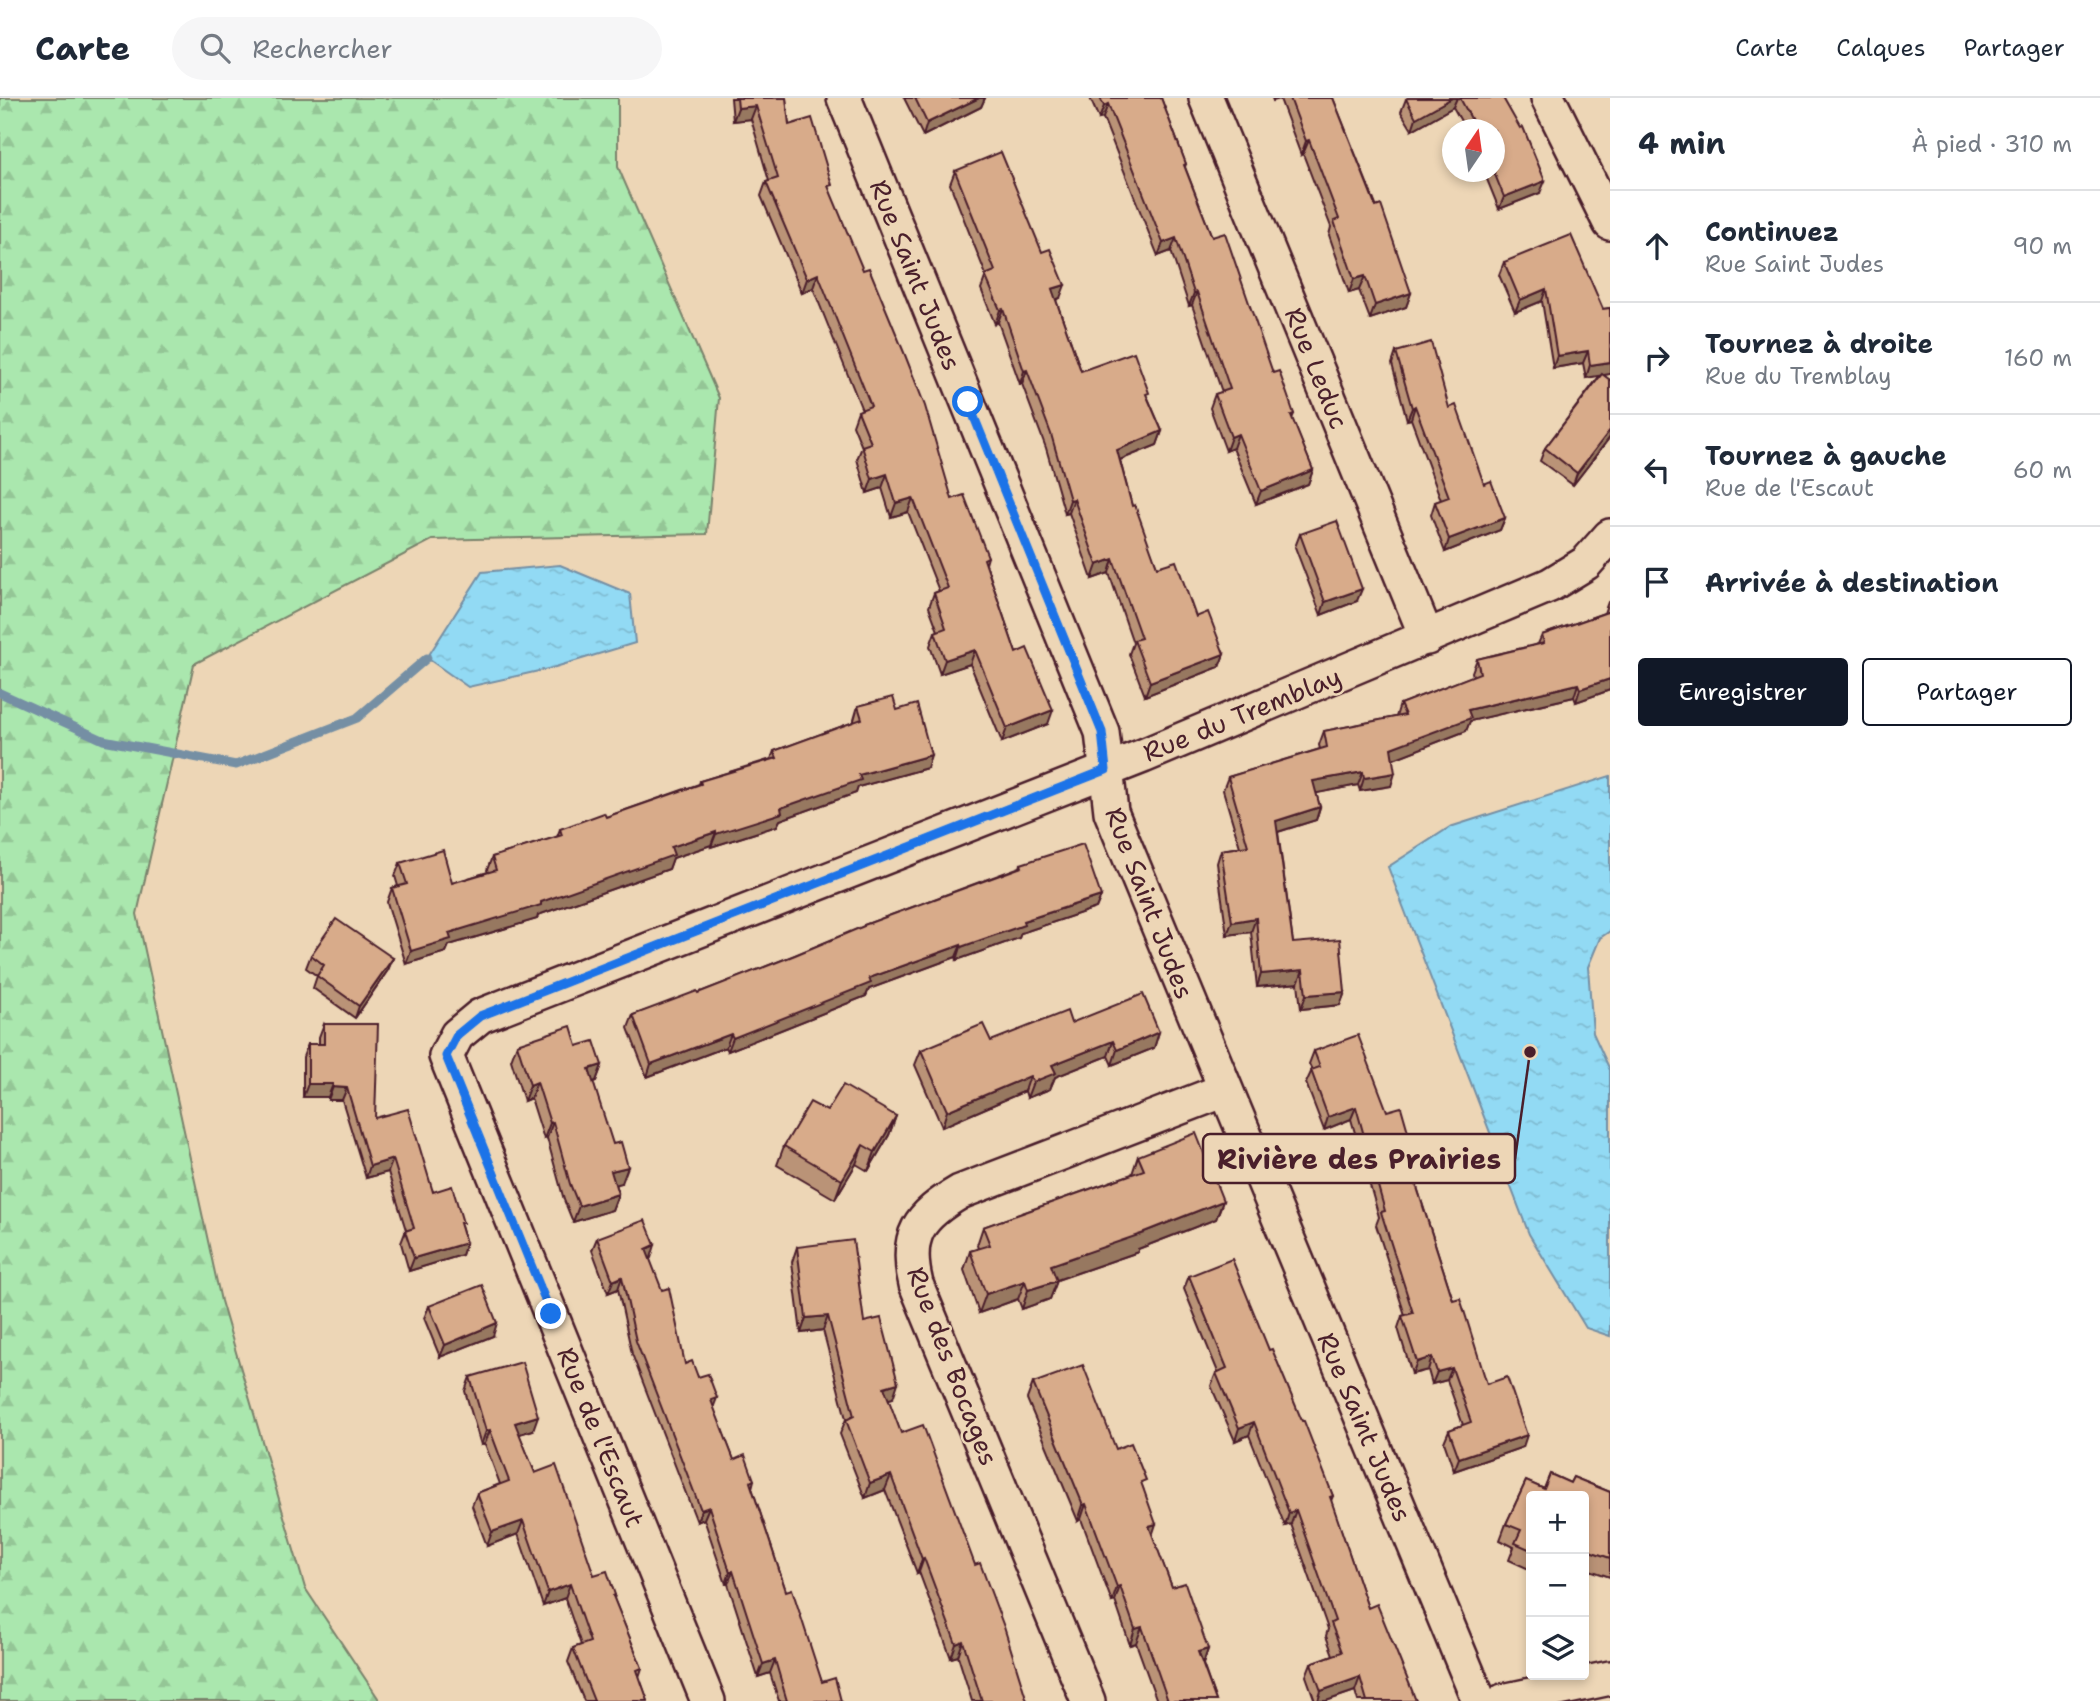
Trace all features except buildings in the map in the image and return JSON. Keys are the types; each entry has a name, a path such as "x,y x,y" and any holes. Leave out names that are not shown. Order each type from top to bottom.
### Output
{"street":[{"name":"Rue Saint Judes","path":"844,98 1102,732 1111,812 1479,1701"},
{"name":"Rue Leduc","path":"1206,98 1427,638"},
{"path":"1548,98 1610,223"},
{"name":"Rue du Tremblay","path":"446,1056 457,1035 480,1016 1106,770 1427,638 1570,574 1586,564 1610,536"},
{"name":"Rue de l'Escaut","path":"446,1056 708,1701"},
{"name":"Rue des Bocages","path":"1087,1701 916,1284 910,1251 924,1218 960,1192 1225,1090"},
{"path":"1503,1701 1610,1678"}],"green space":[{"path":"0,98 618,98 618,167 719,398 707,534 432,540 194,664 137,914 221,1301 305,1588 380,1701 0,1701"}],"water":[{"path":"560,565 630,594 635,643 552,668 468,687 427,658 482,572"},
{"path":"1610,776 1610,931 1600,938 1588,967 1593,1033 1610,1070 1610,1336 1586,1328 1529,1234 1388,867 1450,827"}],"waterway":[{"path":"0,693 103,740 236,765 357,718 427,658"}],"place":[{"name":"Rivière des Prairies","path":"1530,1052"}],"route":[{"path":"551,1314 446,1056 457,1035 480,1016 1106,770 1102,732 968,402"}]}
